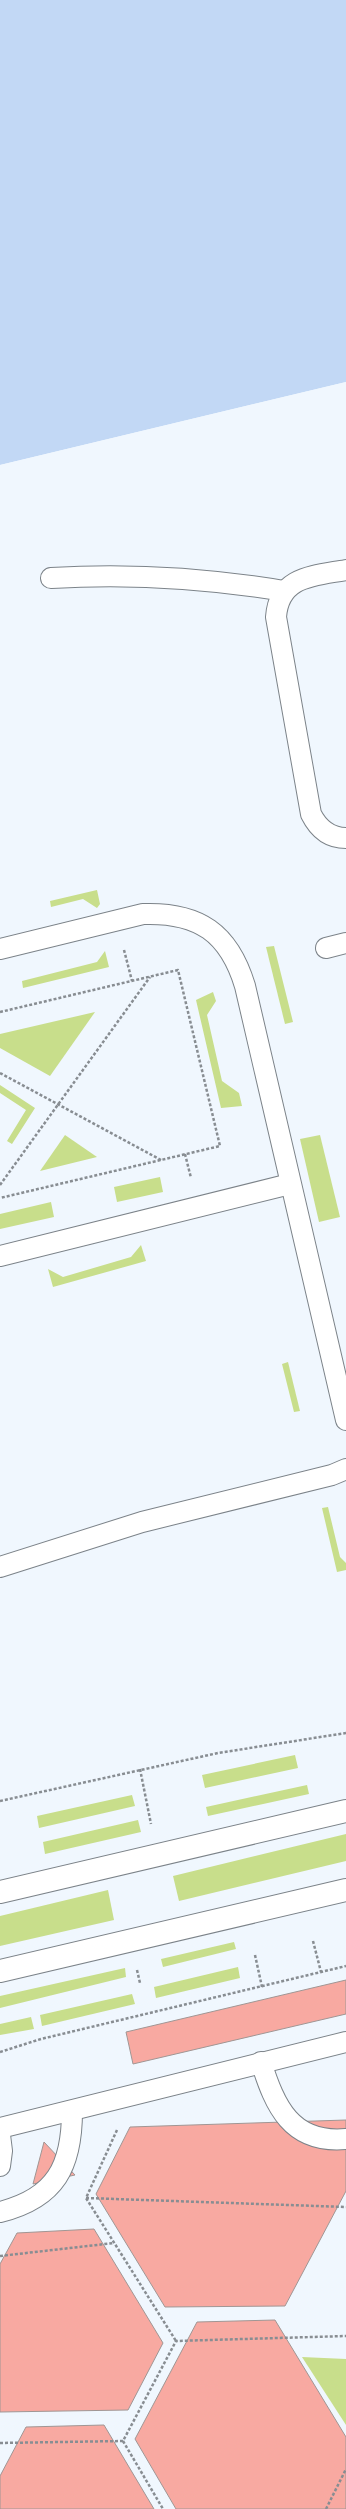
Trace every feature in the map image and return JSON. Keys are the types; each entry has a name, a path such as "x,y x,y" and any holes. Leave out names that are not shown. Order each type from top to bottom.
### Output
{"street":[{"path":"0,1892 156,1854 346,1811"},
{"path":"0,1971 346,1890"}],"lane":[{"path":"346,570 298,580 284,591 277,608 276,617 311,814 316,824 326,833 339,838 346,838"},
{"path":"51,578 144,575 230,582 284,591"},
{"path":"0,949 143,914 167,913 189,918 209,928 226,944 238,964 346,1420"},
{"path":"326,948 346,943"},
{"path":"0,1256 290,1184"},
{"path":"0,1567 142,1522 332,1475 346,1469"},
{"path":"0,2128 346,2042"},
{"path":"261,2062 272,2096 281,2112 293,2124 306,2132 321,2138 346,2139"},
{"path":"0,2212 18,2208 32,2201 56,2180 64,2166 69,2151 72,2136 72,2111"},
{"path":"0,2135 2,2151 0,2166"}],"path":[{"path":"123,945 132,981"},
{"path":"0,1012 178,970 220,1146 0,1198"},
{"path":"1,1183 150,977"},
{"path":"0,1073 161,1160"},
{"path":"185,1154 192,1182"},
{"path":"0,1801 218,1753 346,1733"},
{"path":"140,1769 156,1854"},
{"path":"313,1941 321,1972"},
{"path":"255,1955 262,1987"},
{"path":"0,2052 41,2039 346,1966"},
{"path":"86,2198 118,2128"},
{"path":"86,2198 346,2207"},
{"path":"86,2198 176,2341"},
{"path":"0,2256 114,2243"},
{"path":"176,2341 346,2336"},
{"path":"123,2441 176,2341"},
{"path":"0,2443 123,2441"},
{"path":"123,2441 163,2509"},
{"path":"326,2509 346,2470"}],"green space":[{"path":"97,890 100,904 97,908 83,899 51,907 50,901"},
{"path":"274,946 293,1022 285,1024 266,947"},
{"path":"105,951 109,967 23,988 22,981 97,962"},
{"path":"213,992 216,1001 207,1015 222,1081 239,1093 242,1106 221,1108 196,1000"},
{"path":"95,1012 50,1076 0,1048 0,1034"},
{"path":"0,1085 35,1108 12,1144 7,1141 26,1110 0,1093"},
{"path":"65,1135 97,1157 40,1171"},
{"path":"320,1135 340,1217 319,1222 300,1139"},
{"path":"160,1177 163,1192 117,1202 114,1187"},
{"path":"51,1202 54,1217 0,1229 0,1214"},
{"path":"141,1245 146,1261 53,1287 48,1269 63,1277 131,1257"},
{"path":"288,1362 300,1411 294,1412 282,1364"},
{"path":"328,1507 340,1557 346,1563 346,1570 337,1572 322,1508"},
{"path":"295,1755 298,1768 205,1788 202,1775"},
{"path":"307,1785 309,1794 208,1816 206,1807"},
{"path":"132,1795 135,1806 39,1828 37,1816"},
{"path":"138,1820 141,1832 45,1854 43,1842"},
{"path":"346,1834 346,1861 179,1901 173,1876"},
{"path":"108,1890 114,1920 0,1946 0,1916"},
{"path":"234,1942 236,1949 163,1967 161,1959"},
{"path":"238,1967 240,1978 156,1998 154,1987"},
{"path":"125,1968 126,1977 0,2008 0,1996"},
{"path":"132,1994 135,2004 42,2026 40,2015"},
{"path":"31,2017 34,2029 0,2035 0,2024"},
{"path":"302,2357 346,2359 346,2425"}],"water":[{"path":"0,0 346,0 346,382 0,465"}],"pier":[{"path":"346,382 346,384 0,467 0,465"}],"building":[{"path":"346,1980 346,2014 133,2064 126,2032"},
{"path":"346,2120 346,2191 285,2306 165,2307 96,2194 130,2127"},
{"path":"44,2142 75,2175 33,2184"},
{"path":"94,2229 163,2343 128,2410 0,2412 0,2264 17,2233"},
{"path":"275,2320 346,2437 346,2509 176,2509 135,2439 197,2322"},
{"path":"104,2425 154,2509 0,2509 0,2476 26,2427"}]}
